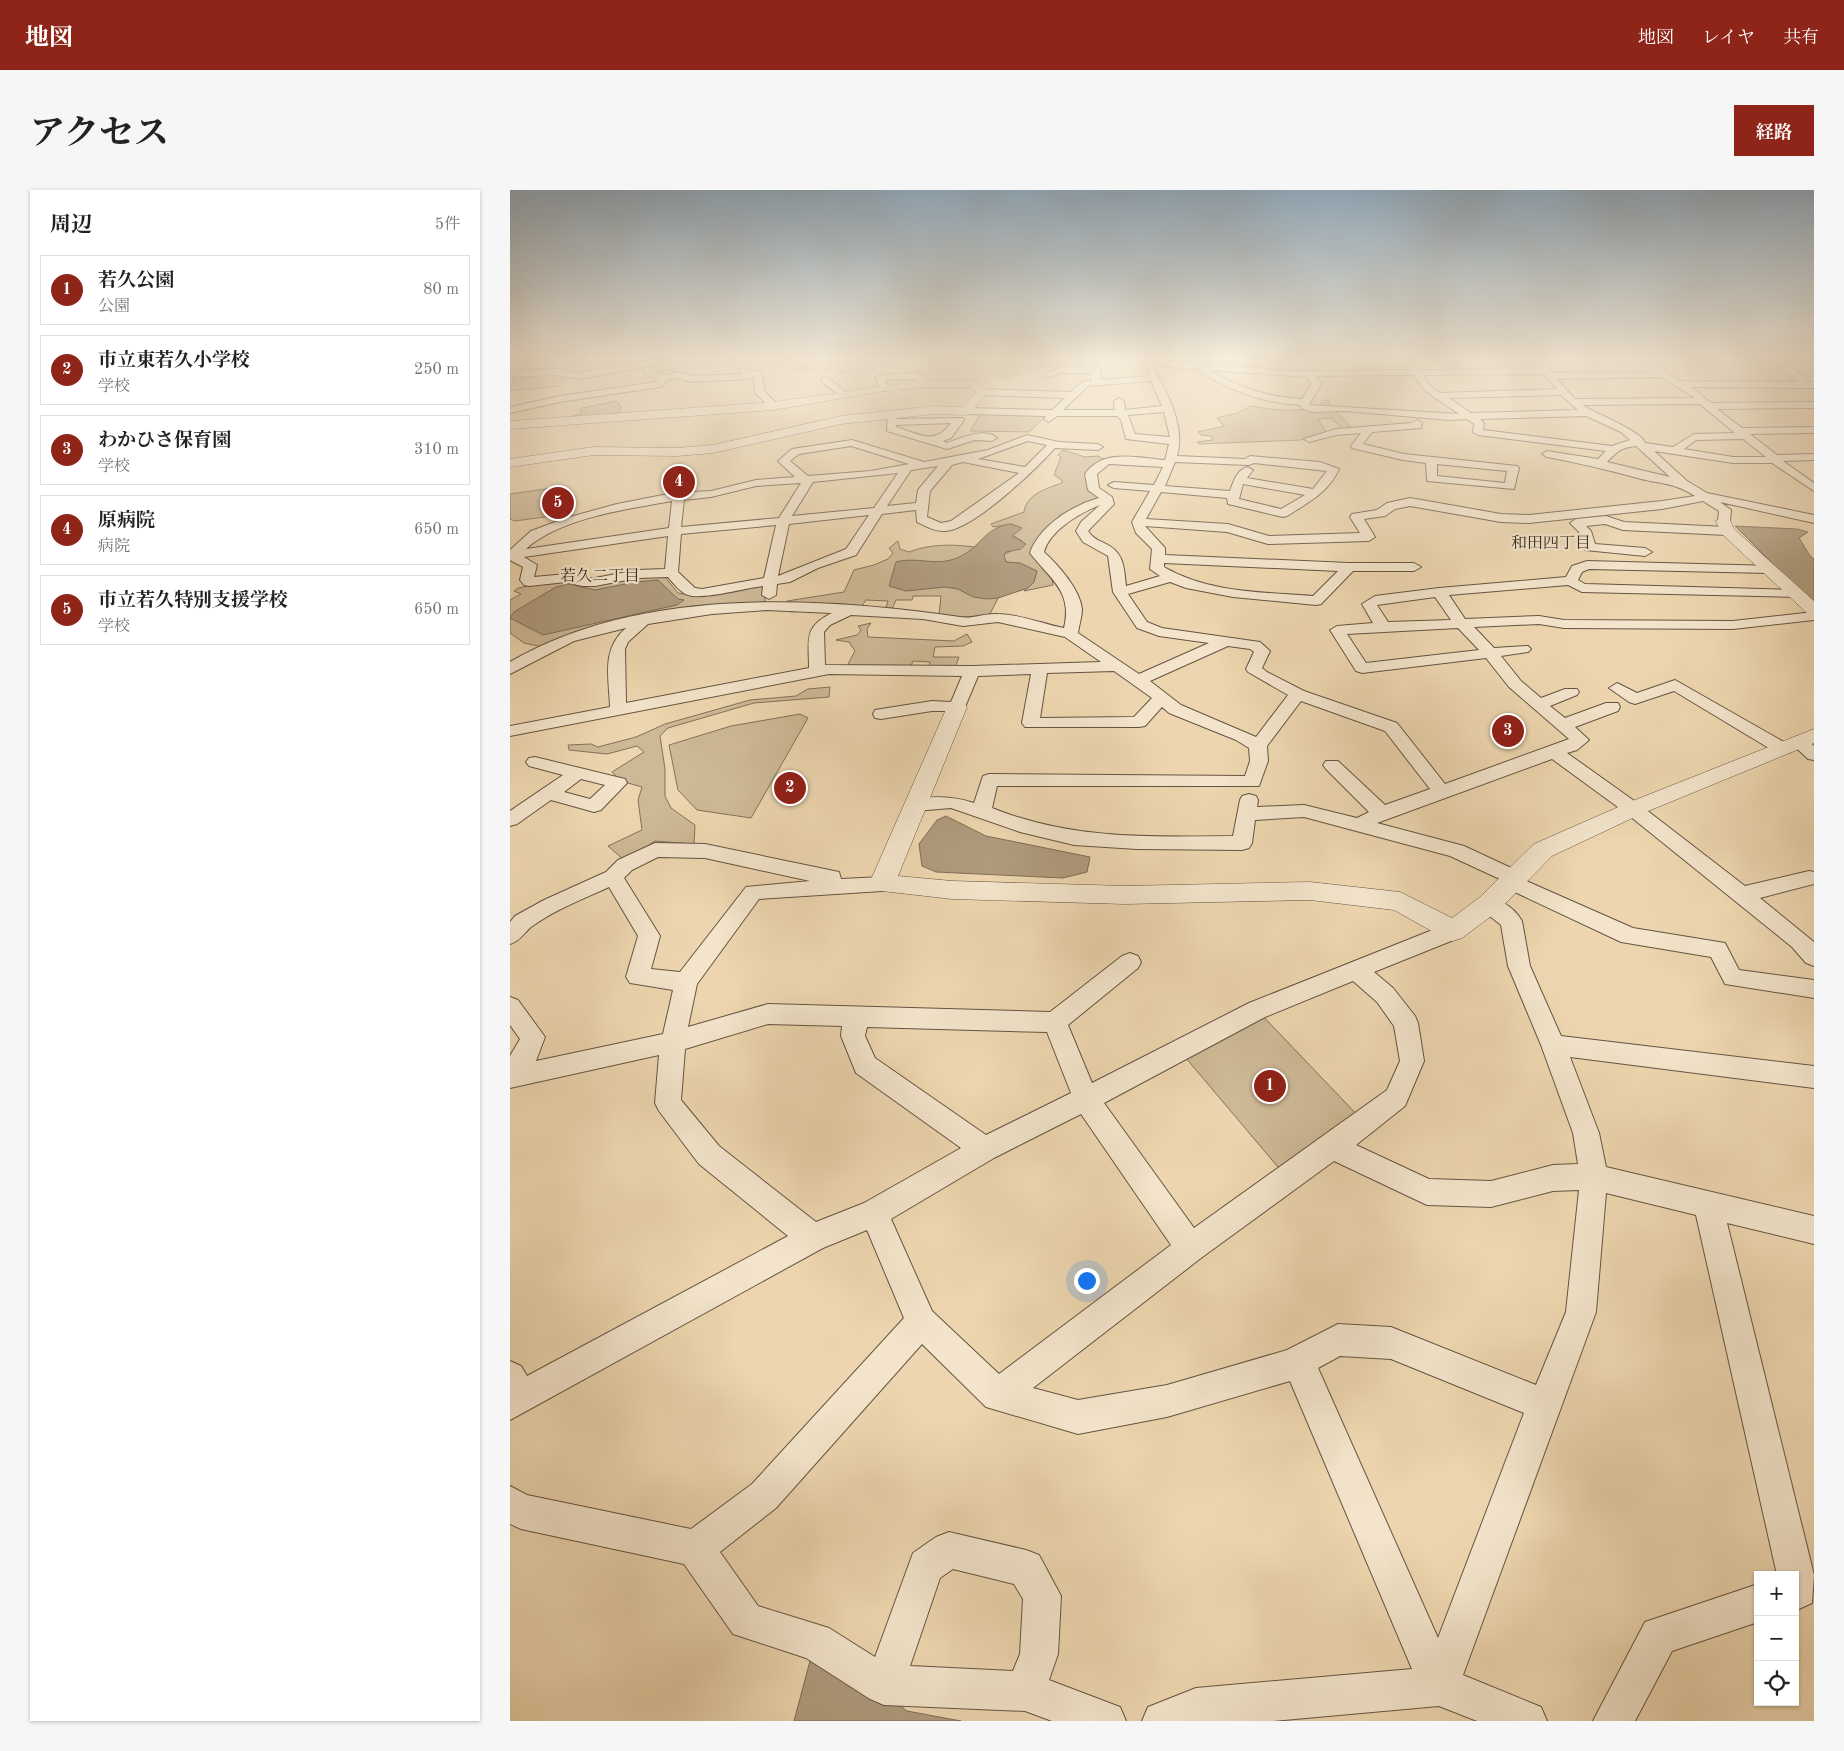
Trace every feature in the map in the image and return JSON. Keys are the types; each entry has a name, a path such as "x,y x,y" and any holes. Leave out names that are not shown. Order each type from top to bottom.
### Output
{"street":[{"path":"510,463 594,451 677,452 713,449 800,428"},
{"path":"891,428 947,446 974,437 992,438"},
{"path":"933,442 947,436 953,428"},
{"path":"511,556 535,534 570,521 621,507 678,497 711,494 756,483 905,464 923,465 948,462 992,452 1027,438 1040,428"},
{"path":"1125,428 1130,437 1175,441"},
{"path":"1174,428 1175,441 1170,462 1138,522 1140,530 1159,548 1157,568 1171,577 1199,588 1316,601 1349,567"},
{"path":"1309,438 1336,432 1393,428"},
{"path":"1397,428 1398,431 1417,438"},
{"path":"1478,428 1478,432 1509,437 1575,443 1614,449"},
{"path":"1622,428 1642,444 1683,483 1705,495 1725,510 1726,526 1795,594 1814,610"},
{"path":"1735,428 1813,487"},
{"path":"1674,451 1694,437 1814,430"},
{"path":"1368,431 1356,446 1403,453 1432,460 1475,462 1513,468 1510,487 1431,480 1432,460"},
{"path":"1509,437 1506,445 1524,449"},
{"path":"1027,438 1054,443 1053,445 1098,446"},
{"path":"803,477 783,460 796,451 852,443 882,452 905,464"},
{"path":"1600,463 1614,449 1623,444 1642,444 1733,460 1814,457"},
{"path":"948,462 924,490 922,506 921,519 940,527 947,527 961,520 1028,472 1053,445"},
{"path":"1234,495 1156,488 1111,492 1094,490 1091,474 1103,462 1126,457 1170,462 1220,456 1249,460 1320,465 1334,469 1328,483 1316,493 1283,513 1232,501 1234,495 1239,480 1247,470 1249,460 1247,445"},
{"path":"1356,456 1369,448"},
{"path":"856,456 882,452"},
{"path":"1539,452 1600,463 1644,476 1683,483"},
{"path":"1384,463 1403,453"},
{"path":"963,459 1028,472"},
{"path":"789,465 808,463"},
{"path":"511,556 530,565 527,580 529,582 566,578 582,582 595,582 637,574 671,573 692,592 702,593 793,576 813,565 851,552 879,511 905,464"},
{"path":"1787,468 1814,468"},
{"path":"768,605 770,581 783,521 803,477"},
{"path":"1239,480 1316,493"},
{"path":"1111,492 1108,504 1085,525 1082,531 1087,539 1112,554 1118,564 1116,578 1120,592 1142,625 1159,632 1255,645 1262,651 1254,669 1261,675 1298,694 1390,727 1441,791"},
{"path":"1070,634 1074,617 1074,603 1047,560 1038,553 1039,546 1072,512 1111,492"},
{"path":"1138,522 1228,528 1268,540 1369,537 1356,517 1381,513 1391,506 1410,502 1500,518 1530,519 1662,505 1705,495 1814,519"},
{"path":"671,573 678,497"},
{"path":"511,556 674,531 922,506"},
{"path":"1659,553 1590,547 1585,531 1576,524 1606,520 1623,526 1726,526"},
{"path":"1362,537 1377,567"},
{"path":"1259,595 1260,563 1268,540"},
{"path":"1708,555 1764,563"},
{"path":"1159,559 1349,567 1414,567"},
{"path":"1571,581 1577,569 1588,565 1764,563"},
{"path":"1120,592 1171,577"},
{"path":"1383,627 1369,604 1375,600 1439,592 1571,581 1582,588 1795,594"},
{"path":"1359,825 1382,812 1571,746 1580,740 1515,684 1488,651 1461,623 1439,592"},
{"path":"510,668 545,649 577,635 700,609 807,605 849,611 923,615 963,622 998,618 1070,634 1139,680 1175,709 1242,736 1258,746"},
{"path":"817,670 817,631 825,622 849,611"},
{"path":"1523,649 1488,651 1362,668 1337,630 1539,620 1564,624 1733,625 1814,616"},
{"path":"618,710 617,649 621,640 644,620"},
{"path":"1139,680 1229,640"},
{"path":"510,731 817,670 972,671 1119,666"},
{"path":"1040,669 1031,723 1139,722 1162,697"},
{"path":"882,884 972,671"},
{"path":"1617,688 1635,699 1675,685 1803,745"},
{"path":"1539,704 1571,692"},
{"path":"915,805 951,802 982,811 1014,824 1072,838 1166,843 1242,843 1252,782 1258,761 1258,746 1298,694"},
{"path":"881,714 932,706 957,707"},
{"path":"1564,725 1612,707"},
{"path":"513,1392 813,1238 874,1213 984,1149 1086,1099 1257,1010 1453,931 1489,904 1543,850 1633,809 1803,745"},
{"path":"1554,752 1633,809 1800,941 1814,958"},
{"path":"535,762 618,783 594,806 550,794"},
{"path":"1332,765 1382,812"},
{"path":"510,820 550,794 578,772"},
{"path":"982,811 989,780 1252,782"},
{"path":"1246,814 1304,811 1457,851 1629,936 1717,949 1721,953 1730,976 1734,978 1814,989"},
{"path":"510,936 523,922 545,909 613,877 625,864 655,850 705,851 796,872 882,884 952,890 1126,895 1310,891 1400,901 1453,931"},
{"path":"613,877 649,936 638,977 686,982"},
{"path":"1740,894 1809,878"},
{"path":"813,1238 709,1155 668,1103 673,1042 686,982 753,892 882,884"},
{"path":"1439,1686 1544,1405 1581,1312 1594,1176 1586,1133 1553,1045 1519,966 1511,921 1489,904"},
{"path":"510,1075 673,1042 768,1014 1055,1022 1130,962"},
{"path":"998,1395 1191,1248 1332,1147 1396,1098 1412,1061 1406,1023 1385,995 1357,971"},
{"path":"510,1007 532,1037 527,1053 510,1075"},
{"path":"856,1017 853,1036 865,1066 984,1149"},
{"path":"1055,1022 1086,1099 1191,1248"},
{"path":"1553,1045 1814,1077"},
{"path":"1332,1147 1427,1192 1491,1194 1553,1178 1594,1176 1814,1230"},
{"path":"1708,1204 1803,1588"},
{"path":"874,1213 921,1322 998,1395 1078,1417 1167,1401 1298,1361 1338,1340 1391,1343 1544,1405"},
{"path":"695,1548 764,1496 921,1322"},
{"path":"1298,1361 1439,1686"},
{"path":"510,1504 521,1511 695,1548 746,1621 815,1642 884,1685 1025,1691 1106,1721"},
{"path":"884,1685 926,1566 949,1550 1026,1568 1042,1596 1039,1654 1025,1691"},
{"path":"1613,1721 1658,1636 1754,1604"},
{"path":"1162,1721 1196,1708 1439,1686 1527,1721"}],"shaded area":[{"path":"972,428 1033,428 1029,432 970,431"},
{"path":"1213,428 1324,428 1326,432 1301,440 1199,444 1197,442 1213,440 1211,436 1201,435 1198,432"},
{"path":"1063,450 1085,457 1099,456 1100,458 1108,459 1093,465 1086,474 1088,491 1101,498 1103,504 1100,507 1085,502 1060,515 1031,548 1052,577 1053,585 1024,591 1034,582 1013,563 1006,562 1003,555 1013,550 1022,541 1012,535 1022,528 1011,524 993,527 991,524 1024,512 1033,496 1062,483 1062,480 1054,475 1061,457 1058,455"},
{"path":"559,487 552,516 515,521 510,519 510,494"},
{"path":"1011,524 1022,528 1012,536 1026,544 1021,549 1006,552 1004,555 1006,562 1020,563 1037,571 1034,582 1028,588 998,598 987,599 973,597 958,589 945,587 906,591 889,586 896,562 904,560 949,561 972,549 988,533"},
{"path":"1735,526 1797,529 1808,532 1799,538 1810,556 1814,559 1814,601 1798,589"},
{"path":"898,541 900,549 909,552 941,545 974,547 998,598 990,614 964,618 939,615 941,596 913,596 912,600 896,600 892,609 886,608 888,601 866,600 859,610 834,614 815,610 791,612 787,601 844,592 854,570 888,559 893,553 889,548"},
{"path":"664,576 678,593 690,595 765,584 765,602 692,606 573,633 543,647 524,643 510,633 510,600 521,594 514,591 518,588 558,580"},
{"path":"658,580 678,599 684,600 677,605 543,635 510,618 514,612 556,587 569,584 595,590 635,582"},
{"path":"871,623 867,629 868,637 954,641 967,634 972,642 963,646 935,647 933,657 959,657 955,668 929,667 930,662 913,661 910,668 854,666 848,664 855,651 849,642 836,640 857,635 861,630 858,626"},
{"path":"830,687 829,697 754,703 668,728 660,736 665,769 665,796 671,808 695,825 694,844 655,841 625,861 608,846 642,830 638,800 642,787 621,781 612,772 644,752 637,746 607,754 569,750 568,745 591,744 598,747 636,737 665,724 750,700 796,696 808,689"},
{"path":"800,714 808,718 751,818 697,810 678,790 669,745 731,726"},
{"path":"946,816 986,836 1090,857 1087,872 1063,878 936,872 922,866 919,844 937,820"},
{"path":"1257,1010 1364,1122 1288,1179 1180,1051"},
{"path":"815,1642 907,1711 961,1721 794,1721"}],"place":[{"name":"原病院","path":"679,482"},
{"name":"市立若久特別支援学校","path":"558,503"},
{"name":"わかひさ保育園","path":"1508,731"},
{"name":"市立東若久小学校","path":"790,788"},
{"name":"若久公園","path":"1270,1086"}],"district":[{"name":"和田四丁目","path":"1551,544"},
{"name":"若久二丁目","path":"600,577"}]}
